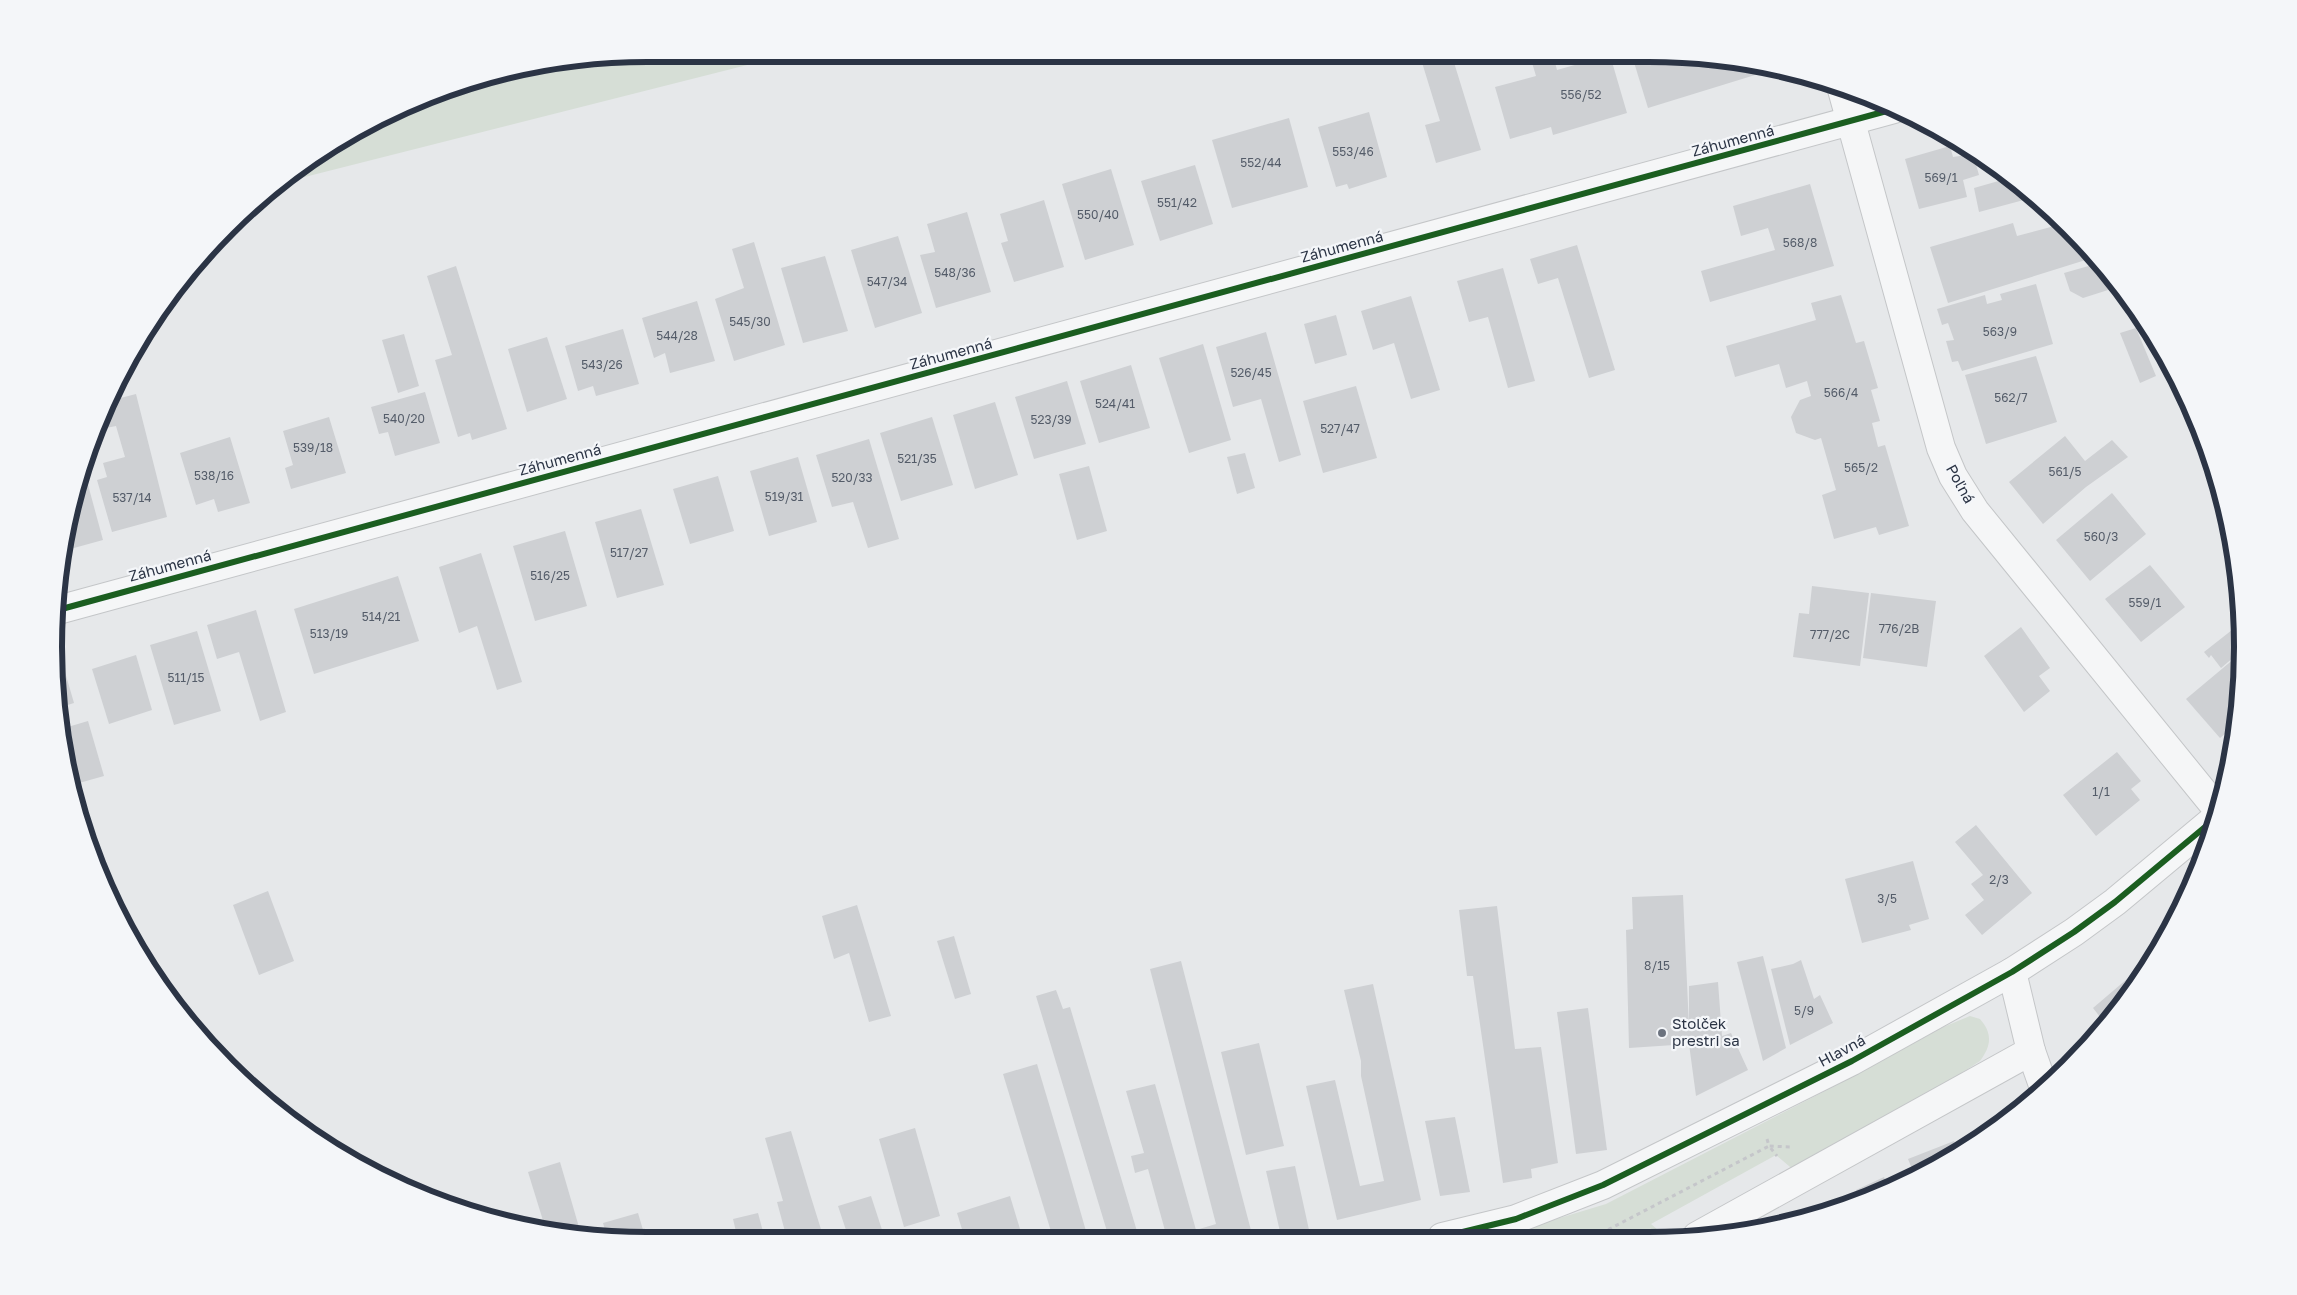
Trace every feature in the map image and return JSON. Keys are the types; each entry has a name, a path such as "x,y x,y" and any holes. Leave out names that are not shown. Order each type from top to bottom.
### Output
{"street":[{"name":"Poľná","path":"1844,96 1941,448 1953,476 1975,511 2213,804"},
{"name":"Záhumenná","path":"64,608 1885,112"},
{"name":"Hlavná","path":"1463,1232 1516,1219 1603,1185 1835,1070 2012,972 2074,932 2115,902 2206,826"},
{"path":"2012,972 2031,1051 2042,1081"},
{"path":"1709,1229 2031,1051"}],"path":[{"path":"1607,1232 1769,1146 1802,1177"}],"shaded area":[{"path":"755,63 297,179 322,161 389,123 424,107 496,82 533,74 609,64"},
{"path":"1970,1016 1980,1019 1987,1030 1989,1040 1980,1061 1802,1177 1776,1155 1651,1224 1660,1232 1514,1232 1606,1204 1856,1075 1941,1028"}],"building":[{"path":"1422,63 1454,63 1481,150 1436,163 1425,125 1440,121"},
{"path":"1532,63 1555,63 1557,70 1582,63 1612,63 1627,113 1553,135 1551,127 1510,139 1495,87 1536,76"},
{"path":"1634,63 1688,64 1760,73 1648,108"},
{"path":"1369,112 1387,177 1349,189 1347,184 1336,187 1318,127"},
{"path":"1289,118 1308,187 1232,208 1212,140"},
{"path":"1950,146 1953,157 1965,155 1975,161 1979,175 1963,180 1967,197 1919,209 1905,159"},
{"path":"1195,165 1213,224 1160,241 1141,181"},
{"path":"1111,169 1134,245 1085,260 1062,184"},
{"path":"2002,180 2025,200 1979,212 1974,188"},
{"path":"1810,184 1834,266 1710,302 1701,271 1775,250 1768,228 1741,236 1733,206"},
{"path":"1044,200 1064,267 1014,282 1001,243 1008,241 1000,214"},
{"path":"967,212 991,292 936,308 920,255 935,252 927,224"},
{"path":"2013,223 2017,236 2054,226 2087,260 1948,303 1930,247"},
{"path":"898,236 922,313 875,328 851,250"},
{"path":"754,242 785,345 734,361 715,299 744,288 732,249"},
{"path":"1577,245 1615,370 1589,378 1558,278 1538,284 1530,259"},
{"path":"825,256 848,331 803,343 781,268"},
{"path":"2092,265 2105,280 2108,290 2083,298 2070,291 2064,273"},
{"path":"456,266 507,429 472,440 470,433 458,437 435,360 452,355 427,276"},
{"path":"1503,268 1535,381 1508,388 1488,317 1469,322 1457,281"},
{"path":"2036,284 2053,344 1962,371 1958,361 1952,362 1946,341 1954,340 1948,323 1942,325 1937,309 1985,295 1987,304 2002,300 2000,294"},
{"path":"1841,295 1856,343 1864,341 1878,388 1871,390 1880,421 1872,423 1878,447 1885,445 1909,526 1879,535 1876,527 1834,539 1822,495 1836,490 1821,438 1815,440 1796,433 1791,417 1800,400 1811,396 1807,381 1786,388 1779,364 1735,377 1726,346 1816,320 1811,303"},
{"path":"1411,296 1440,390 1411,399 1394,343 1373,350 1361,311"},
{"path":"697,301 715,361 670,373 665,353 654,358 642,318"},
{"path":"1336,315 1347,355 1315,364 1304,324"},
{"path":"2136,328 2156,376 2140,383 2120,333"},
{"path":"623,329 639,384 596,396 593,386 578,391 565,346"},
{"path":"1266,332 1301,455 1279,462 1261,399 1233,407 1216,347"},
{"path":"404,334 419,386 398,393 382,340"},
{"path":"547,337 567,399 527,412 508,349"},
{"path":"1203,344 1231,440 1189,453 1159,358"},
{"path":"2036,356 2057,422 1986,444 1965,375"},
{"path":"1131,365 1150,428 1099,443 1080,381"},
{"path":"1067,381 1086,444 1034,459 1015,397"},
{"path":"1356,386 1377,458 1323,473 1303,401"},
{"path":"425,392 440,443 395,456 388,432 379,434 371,407"},
{"path":"136,394 167,517 112,532 97,480 107,477 103,463 125,457 116,426 106,427 119,398"},
{"path":"995,402 1018,475 975,489 953,415"},
{"path":"329,417 346,473 291,489 285,468 293,465 283,431"},
{"path":"932,417 953,485 901,501 880,433"},
{"path":"2065,436 2085,461 2112,440 2128,457 2086,487 2043,524 2009,482"},
{"path":"230,437 250,503 218,512 214,499 196,505 180,453"},
{"path":"869,439 899,539 868,548 853,502 832,507 816,455"},
{"path":"1245,453 1255,488 1237,494 1227,457"},
{"path":"798,457 817,522 769,536 750,471"},
{"path":"1089,466 1107,531 1077,540 1059,474"},
{"path":"718,476 734,531 690,544 673,489"},
{"path":"87,481 103,540 72,549 82,496"},
{"path":"2112,493 2146,534 2090,581 2056,540"},
{"path":"641,509 664,585 617,598 595,522"},
{"path":"565,531 587,606 535,621 513,546"},
{"path":"481,553 522,682 497,690 477,626 459,633 439,567"},
{"path":"2150,565 2185,607 2141,642 2105,599"},
{"path":"398,576 419,641 314,674 294,609"},
{"path":"1812,586 1869,593 1860,666 1793,657 1799,613 1809,614"},
{"path":"1871,593 1936,601 1927,667 1863,658"},
{"path":"256,610 286,712 260,721 239,652 217,659 207,625"},
{"path":"2021,627 2050,668 2039,676 2050,691 2024,712 1984,656"},
{"path":"2232,630 2234,632 2234,657 2221,668 2211,655 2209,658 2204,652"},
{"path":"197,631 221,711 174,725 150,645"},
{"path":"136,655 152,710 109,724 92,669"},
{"path":"2234,659 2228,731 2220,738 2186,699"},
{"path":"63,665 74,703 66,705 64,686"},
{"path":"88,721 104,776 79,783 68,727"},
{"path":"2117,752 2141,781 2131,789 2140,800 2096,836 2063,795"},
{"path":"1976,825 2032,893 1982,935 1965,915 1984,900 1971,884 1983,875 1955,842"},
{"path":"1913,861 1929,919 1909,925 1911,930 1862,943 1845,879"},
{"path":"268,891 294,961 259,975 233,905"},
{"path":"1683,895 1689,1027 1689,986 1718,982 1722,1036 1731,1033 1748,1070 1696,1096 1689,1044 1629,1048 1626,930 1633,929 1632,897"},
{"path":"857,905 891,1016 869,1022 849,953 834,959 822,916"},
{"path":"1497,906 1515,1049 1541,1047 1558,1163 1531,1169 1532,1178 1503,1183 1473,976 1467,976 1459,910"},
{"path":"954,936 971,994 955,999 937,941"},
{"path":"1763,956 1786,1048 1763,1061 1737,962"},
{"path":"1801,960 1814,999 1820,995 1833,1023 1790,1045 1771,969 1793,964"},
{"path":"1181,961 1251,1232 1165,1232 1148,1169 1135,1173 1131,1156 1144,1153 1126,1091 1155,1084 1196,1230 1216,1224 1150,969"},
{"path":"2138,970 2101,1019 2093,1008"},
{"path":"1373,984 1421,1200 1337,1220 1306,1086 1335,1080 1360,1186 1384,1181 1361,1076 1361,1061 1344,990"},
{"path":"1056,990 1063,1009 1070,1007 1137,1232 1107,1232 1036,996"},
{"path":"1588,1008 1607,1150 1576,1154 1557,1012"},
{"path":"1259,1043 1284,1146 1246,1155 1221,1052"},
{"path":"1037,1064 1086,1232 1051,1232 1003,1074"},
{"path":"1455,1117 1470,1192 1440,1196 1425,1121"},
{"path":"915,1128 940,1216 904,1227 879,1139"},
{"path":"791,1131 822,1232 785,1232 777,1202 783,1201 765,1138"},
{"path":"1954,1141 1956,1146 1912,1170 1908,1159"},
{"path":"560,1162 579,1228 544,1223 528,1172"},
{"path":"1295,1166 1309,1230 1280,1232 1266,1171"},
{"path":"1884,1177 1886,1182 1858,1194 1856,1190"},
{"path":"871,1196 883,1232 847,1232 838,1206"},
{"path":"1010,1196 1021,1232 963,1232 957,1213"},
{"path":"638,1213 644,1232 605,1231 603,1223"},
{"path":"758,1213 763,1232 736,1232 733,1219"}],"cycle path":[{"path":"64,608 1884,112"},
{"path":"1463,1232 1516,1219 1603,1185 1852,1061 2012,972 2074,932 2115,902 2206,826"}],"place":[{"name":"Stolček prestri sa","path":"1662,1033"}]}
